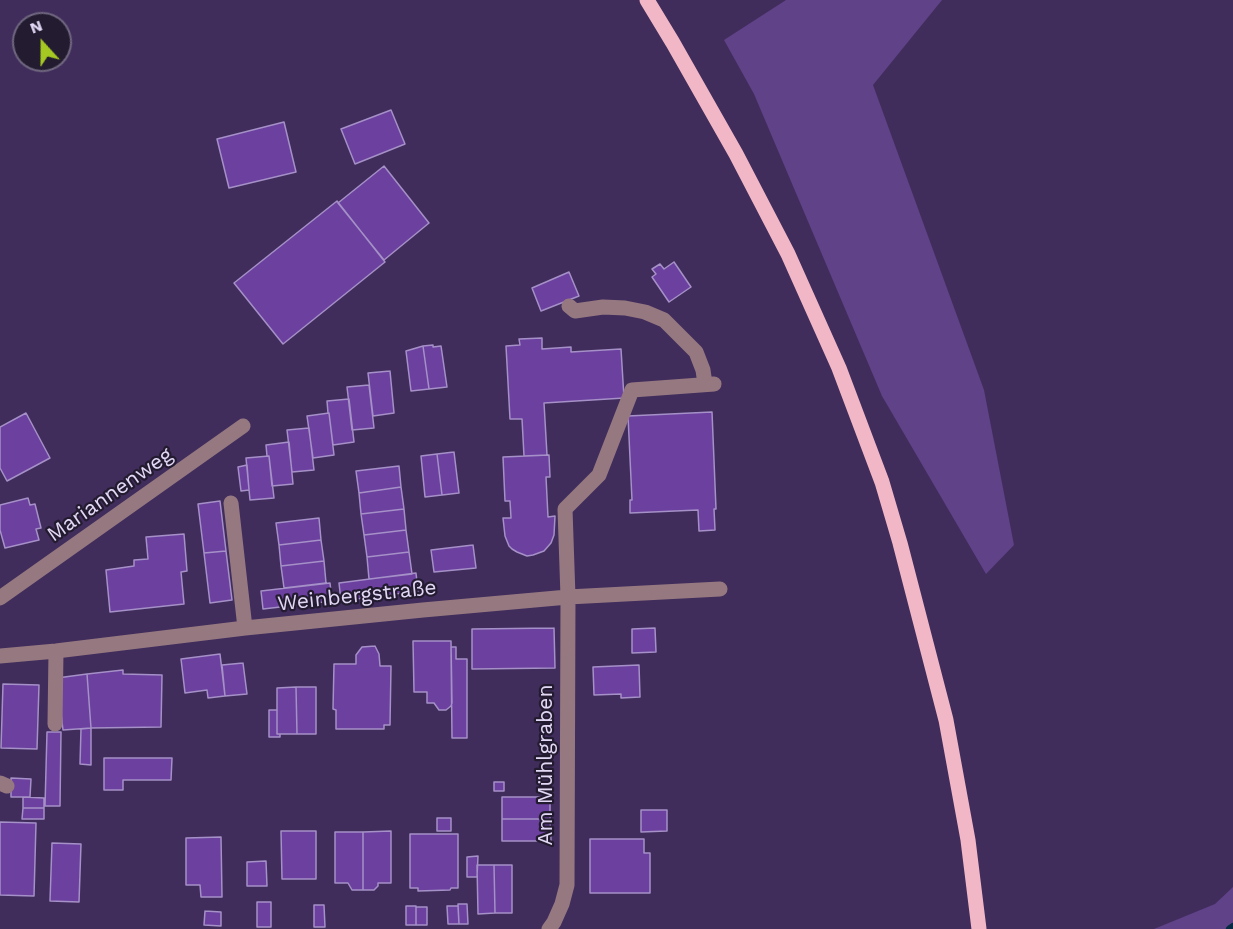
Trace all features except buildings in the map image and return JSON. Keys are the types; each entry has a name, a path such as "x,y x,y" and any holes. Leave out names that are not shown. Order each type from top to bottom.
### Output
{"main road":[{"path":"647,0 674,43 789,254 839,368 882,482 946,720 968,840 979,929"}],"street":[{"name":"Am Mühlgraben","path":"549,929 562,904 567,885 568,597 565,509 599,475 632,390 710,384 696,352 663,320 645,312 625,308 575,310 569,306"},
{"name":"Mariannenweg","path":"0,598 243,426"},
{"path":"231,503 245,628"},
{"name":"Weinbergstraße","path":"0,656 423,610 568,597 720,590"},
{"path":"55,724 56,651"},
{"path":"0,656 0,664"}],"shaded area":[{"path":"786,0 942,0 873,85 984,390 1014,545 986,574 882,396 754,94 724,40"},
{"path":"1233,887 1233,929 1154,929 1215,904"}]}
